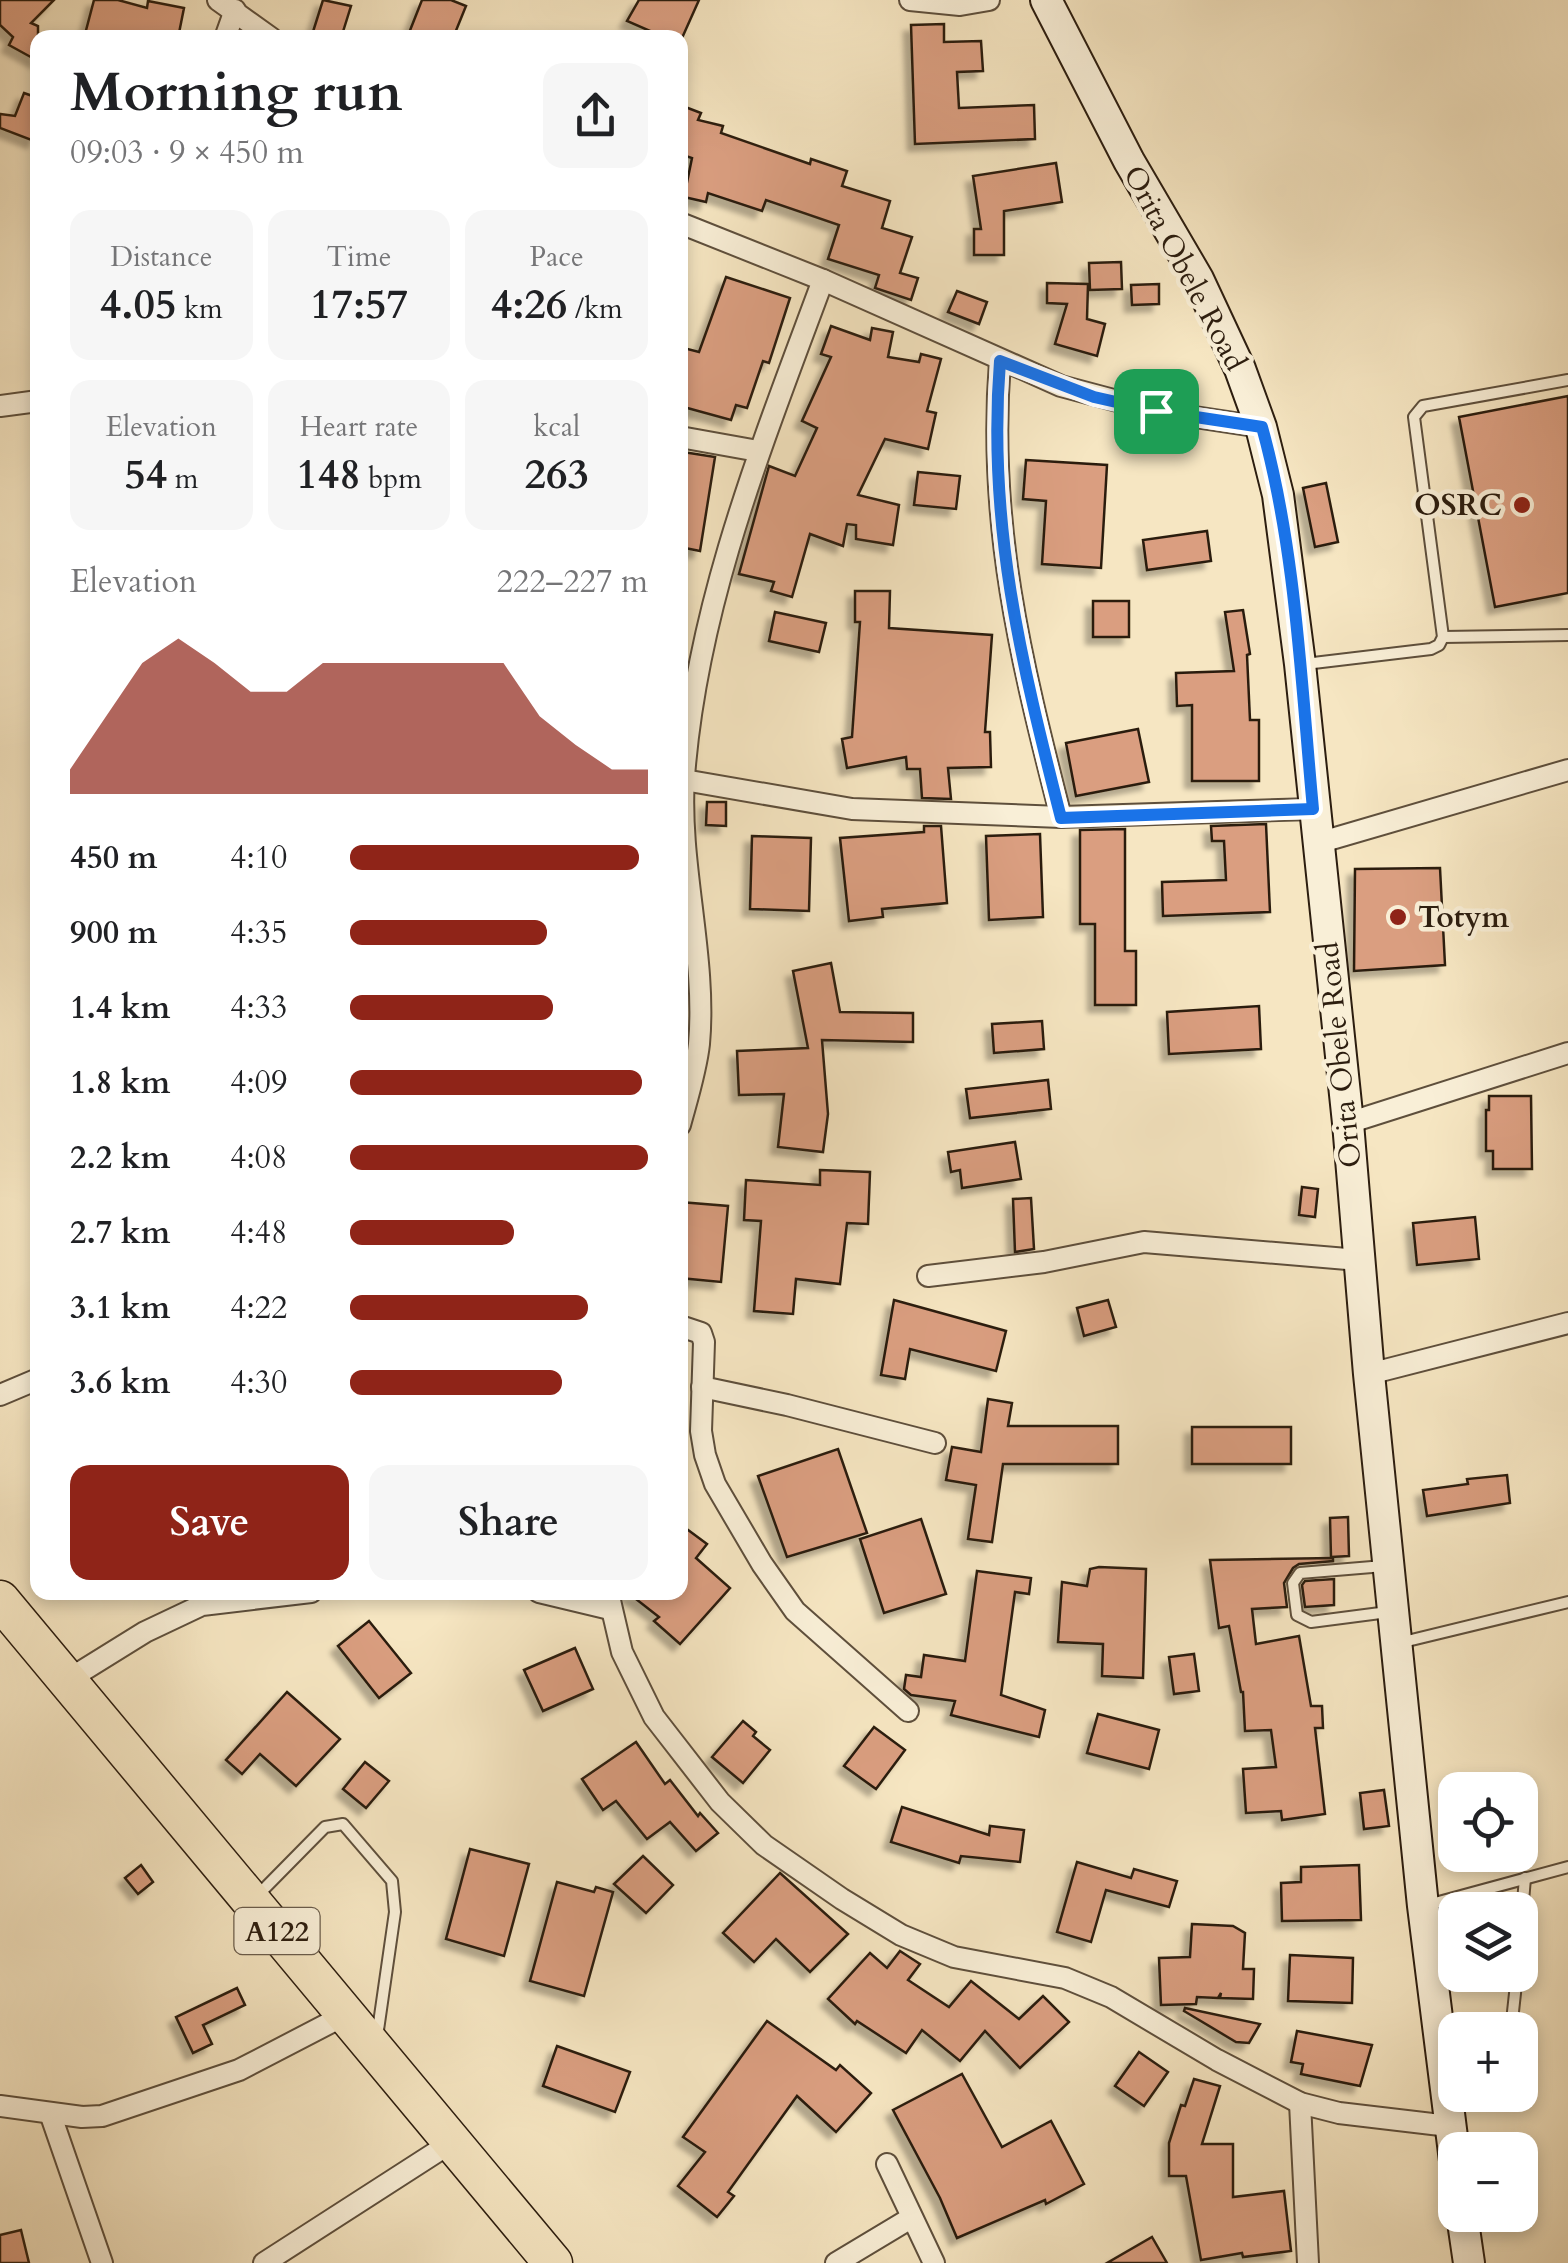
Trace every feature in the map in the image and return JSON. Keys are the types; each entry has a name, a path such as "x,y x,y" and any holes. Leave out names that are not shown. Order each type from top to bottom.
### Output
{"highway":[{"name":"A122","path":"0,1600 553,2263"}],"main road":[{"name":"Orita Obele Road","path":"1046,0 1128,161 1198,279 1262,427 1278,495 1300,664 1348,1123 1369,1374 1450,2132"},
{"path":"1464,2232 1469,2263"}],"street":[{"path":"910,0 960,5 989,0"},
{"path":"225,30 226,5"},
{"path":"226,5 260,30"},
{"path":"688,226 823,280 1000,361 1094,397 1262,427"},
{"path":"688,238 729,242"},
{"path":"688,748 710,612 758,450 823,280"},
{"path":"1000,361 996,426 1001,540 1024,672 1061,818"},
{"path":"0,406 30,403"},
{"path":"688,438 758,450"},
{"path":"1318,844 1568,770"},
{"path":"688,781 852,809 1061,818 1313,809"},
{"path":"688,850 699,1043 688,1090"},
{"path":"1348,1123 1568,1053"},
{"path":"928,1276 1010,1267 1144,1242 1358,1260"},
{"path":"1369,1374 1568,1322"},
{"path":"688,1329 701,1333 704,1342 701,1431 715,1484 762,1564 805,1621 908,1711"},
{"path":"0,1395 30,1382"},
{"path":"702,1387 788,1404 936,1442"},
{"path":"66,1682 146,1632 202,1605 244,1600"},
{"path":"609,1601 622,1652 654,1718 720,1802 764,1845 901,1935 954,1957 1065,1978 1096,1990 1300,2103 1340,2113 1449,2126"},
{"path":"0,2106 82,2117 122,2110 239,2070 347,2014"},
{"path":"1300,2103 1308,2263"},
{"path":"50,2112 102,2263"},
{"path":"264,2263 452,2142"},
{"path":"887,2164 934,2263"},
{"path":"836,2263 910,2218"}],"lane":[{"path":"1300,664 1431,649 1443,637 1414,417 1417,410 1568,380"},
{"path":"1443,637 1568,635"},
{"path":"1390,1566 1300,1573 1293,1583 1297,1615 1311,1622 1394,1611"},
{"path":"1398,1643 1568,1602"},
{"path":"252,1902 325,1827 343,1824 392,1880 395,1912 376,2048"},
{"path":"1424,1906 1568,1867"},
{"path":"1525,1892 1526,1878"}],"building":[{"path":"0,0 54,0 31,23 38,30 30,30 30,57 9,45 13,37 0,25"},
{"path":"94,0 118,0 147,8 148,1 184,8 180,30 86,30"},
{"path":"323,0 351,6 344,30 314,30"},
{"path":"422,0 451,0 466,6 456,30 410,30"},
{"path":"639,0 699,0 686,30 648,30 627,21"},
{"path":"944,24 944,42 981,41 983,71 957,72 959,108 1034,105 1035,139 915,144 911,25"},
{"path":"24,93 30,95 30,139 0,128 0,114 15,116"},
{"path":"688,108 701,113 698,120 723,126 721,133 810,164 811,159 847,171 842,186 890,201 882,228 912,237 900,273 918,278 911,300 875,288 879,275 828,259 839,225 766,200 762,211 708,193 706,202 688,198 692,158 688,157"},
{"path":"1056,163 1062,202 1004,211 1004,255 974,255 974,229 981,229 973,176"},
{"path":"1121,262 1122,289 1090,290 1089,263"},
{"path":"726,277 790,298 769,363 763,361 747,408 736,405 731,420 688,408 688,349 699,352"},
{"path":"1047,283 1088,284 1087,319 1105,324 1097,356 1055,344 1067,304 1047,303"},
{"path":"1159,284 1159,304 1132,305 1131,285"},
{"path":"957,291 987,302 979,324 948,312"},
{"path":"831,326 870,340 872,328 893,332 888,357 919,362 921,354 941,359 927,411 936,413 928,449 885,439 858,495 899,505 893,545 856,539 856,525 847,524 843,546 810,534 792,597 771,591 774,582 739,574 769,466 795,476 817,428 802,421 831,357 821,354"},
{"name":"OSRC","path":"1568,396 1568,593 1495,607 1459,417"},
{"path":"688,453 715,457 700,551 688,549"},
{"path":"1026,460 1107,465 1101,568 1042,564 1046,501 1023,499"},
{"path":"918,472 960,476 956,509 914,505"},
{"path":"1326,483 1338,542 1315,547 1303,488"},
{"path":"1207,531 1211,561 1147,570 1143,540"},
{"path":"855,591 890,591 889,628 992,635 985,732 990,732 991,767 948,768 951,799 922,798 920,769 907,769 906,757 847,768 842,739 852,737 860,622 855,622"},
{"path":"1093,601 1129,601 1129,637 1093,637"},
{"path":"1243,610 1250,654 1250,720 1259,720 1259,781 1192,781 1192,705 1177,706 1176,673 1234,671 1225,612"},
{"path":"775,612 826,623 819,652 769,641"},
{"path":"1138,729 1149,782 1076,796 1066,743"},
{"path":"707,802 726,802 726,826 706,825"},
{"path":"1266,824 1270,912 1163,916 1162,882 1226,880 1224,841 1212,841 1211,826"},
{"path":"924,826 941,826 947,903 882,909 883,917 849,921 840,838 924,832"},
{"path":"1125,829 1125,951 1136,951 1136,1005 1095,1005 1095,924 1080,924 1080,830"},
{"path":"1040,834 1043,917 989,920 986,836"},
{"path":"752,836 811,838 809,911 750,909"},
{"name":"Totym","path":"1440,868 1445,965 1354,971 1355,869"},
{"path":"831,963 840,1012 913,1013 913,1042 822,1040 828,1114 823,1152 778,1147 784,1094 739,1095 737,1051 808,1048 793,971"},
{"path":"1259,1006 1261,1049 1169,1054 1167,1012"},
{"path":"1042,1021 1044,1049 994,1053 992,1024"},
{"path":"1048,1080 1051,1109 970,1118 966,1089"},
{"path":"1489,1096 1531,1096 1532,1169 1493,1169 1493,1151 1486,1151"},
{"path":"1015,1142 1021,1179 962,1188 960,1170 951,1172 948,1152"},
{"path":"820,1170 870,1172 868,1224 847,1223 840,1284 796,1279 793,1314 754,1311 761,1221 744,1220 746,1180 820,1185"},
{"path":"1302,1187 1318,1189 1315,1217 1299,1215"},
{"path":"1031,1198 1034,1249 1015,1252 1013,1199"},
{"path":"688,1203 728,1206 721,1282 688,1279"},
{"path":"1475,1217 1479,1259 1417,1265 1413,1223"},
{"path":"894,1300 1006,1331 996,1371 910,1349 905,1379 881,1375"},
{"path":"1108,1300 1116,1327 1084,1336 1077,1308"},
{"path":"988,1399 1012,1403 1008,1426 1118,1426 1118,1464 1003,1464 992,1542 968,1539 976,1485 946,1480 952,1447 981,1452"},
{"path":"1192,1427 1291,1427 1291,1464 1192,1464"},
{"path":"838,1449 867,1533 787,1557 758,1476"},
{"path":"1507,1475 1510,1503 1427,1516 1423,1490 1468,1484 1467,1479"},
{"path":"1348,1517 1349,1556 1331,1557 1330,1518"},
{"path":"921,1519 946,1594 884,1613 860,1539"},
{"path":"688,1530 707,1544 696,1558 730,1588 680,1644 654,1621 659,1617 637,1600 688,1600"},
{"path":"1333,1558 1293,1568 1284,1583 1287,1607 1252,1609 1256,1644 1299,1636 1311,1706 1322,1706 1323,1728 1315,1728 1325,1814 1282,1820 1281,1811 1246,1813 1243,1769 1276,1767 1271,1730 1245,1731 1243,1692 1229,1626 1219,1628 1210,1560"},
{"path":"1090,1569 1146,1569 1143,1678 1102,1676 1103,1644 1058,1642 1062,1582 1087,1586"},
{"path":"977,1571 1031,1578 1029,1594 1015,1592 1001,1695 1045,1710 1039,1737 951,1715 955,1701 911,1695 904,1689 906,1675 921,1677 924,1655 965,1661"},
{"path":"1334,1579 1334,1605 1305,1607 1305,1581"},
{"path":"369,1621 411,1673 379,1698 338,1646"},
{"path":"575,1648 593,1689 543,1711 524,1670"},
{"path":"1194,1654 1199,1691 1174,1694 1169,1657"},
{"path":"287,1692 340,1739 296,1786 260,1754 242,1774 226,1760"},
{"path":"1098,1714 1159,1730 1149,1769 1087,1753"},
{"path":"743,1721 770,1750 743,1783 712,1757"},
{"path":"874,1727 905,1750 876,1789 844,1766"},
{"path":"636,1742 665,1784 670,1780 698,1816 700,1813 718,1833 696,1851 670,1822 647,1839 616,1801 603,1810 582,1779"},
{"path":"365,1762 389,1781 366,1808 343,1789"},
{"path":"1384,1790 1389,1826 1364,1829 1360,1793"},
{"path":"902,1807 989,1835 990,1826 1024,1830 1020,1862 961,1856 959,1863 891,1842"},
{"path":"470,1849 529,1864 504,1956 446,1939"},
{"path":"643,1856 673,1885 646,1913 614,1884"},
{"path":"1077,1862 1131,1878 1134,1869 1177,1881 1169,1907 1106,1890 1091,1942 1057,1932"},
{"path":"141,1865 153,1882 138,1894 125,1878"},
{"path":"1359,1865 1361,1920 1282,1921 1281,1883 1301,1882 1301,1867"},
{"path":"780,1873 848,1934 810,1972 776,1939 754,1962 723,1933"},
{"path":"557,1882 594,1892 596,1887 613,1892 584,1996 530,1981"},
{"path":"1192,1924 1233,1926 1245,1933 1243,1969 1254,1969 1253,1999 1220,1998 1221,1993 1218,1998 1197,1997 1196,2004 1161,2005 1159,1958 1190,1957"},
{"path":"900,1951 920,1964 908,1980 949,2007 971,1981 1019,2019 1043,1996 1069,2022 1020,2068 985,2031 960,2061 922,2030 906,2053 857,2021 855,2024 828,1999 870,1953 887,1968"},
{"path":"1290,1955 1353,1958 1352,2003 1288,2001"},
{"path":"237,1988 245,2005 203,2025 212,2044 193,2053 176,2017"},
{"path":"1185,2008 1260,2024 1249,2043 1236,2042 1184,2011"},
{"path":"767,2021 836,2070 840,2065 871,2093 836,2132 797,2096 728,2192 734,2196 717,2217 678,2186 705,2152 683,2137"},
{"path":"1297,2031 1372,2045 1360,2086 1301,2074 1303,2064 1291,2062"},
{"path":"557,2046 630,2072 615,2112 543,2086"},
{"path":"1139,2052 1168,2072 1144,2106 1115,2086"},
{"path":"962,2074 1002,2147 1051,2121 1084,2184 1046,2204 1045,2200 957,2238 893,2110"},
{"path":"1194,2079 1220,2086 1202,2144 1233,2144 1233,2197 1284,2191 1291,2251 1201,2260 1186,2176 1169,2176 1169,2143"},
{"path":"21,2230 29,2263 0,2263 0,2235"},
{"path":"1152,2237 1167,2263 1107,2263"}],"place":[{"name":"OSRC","path":"1522,505"},
{"name":"Totym","path":"1398,917"}],"route":[{"path":"1000,361 1094,397 1156,411 1262,427 1288,562 1313,809 1061,818 1028,688 1001,540 996,473 1000,361"}]}
